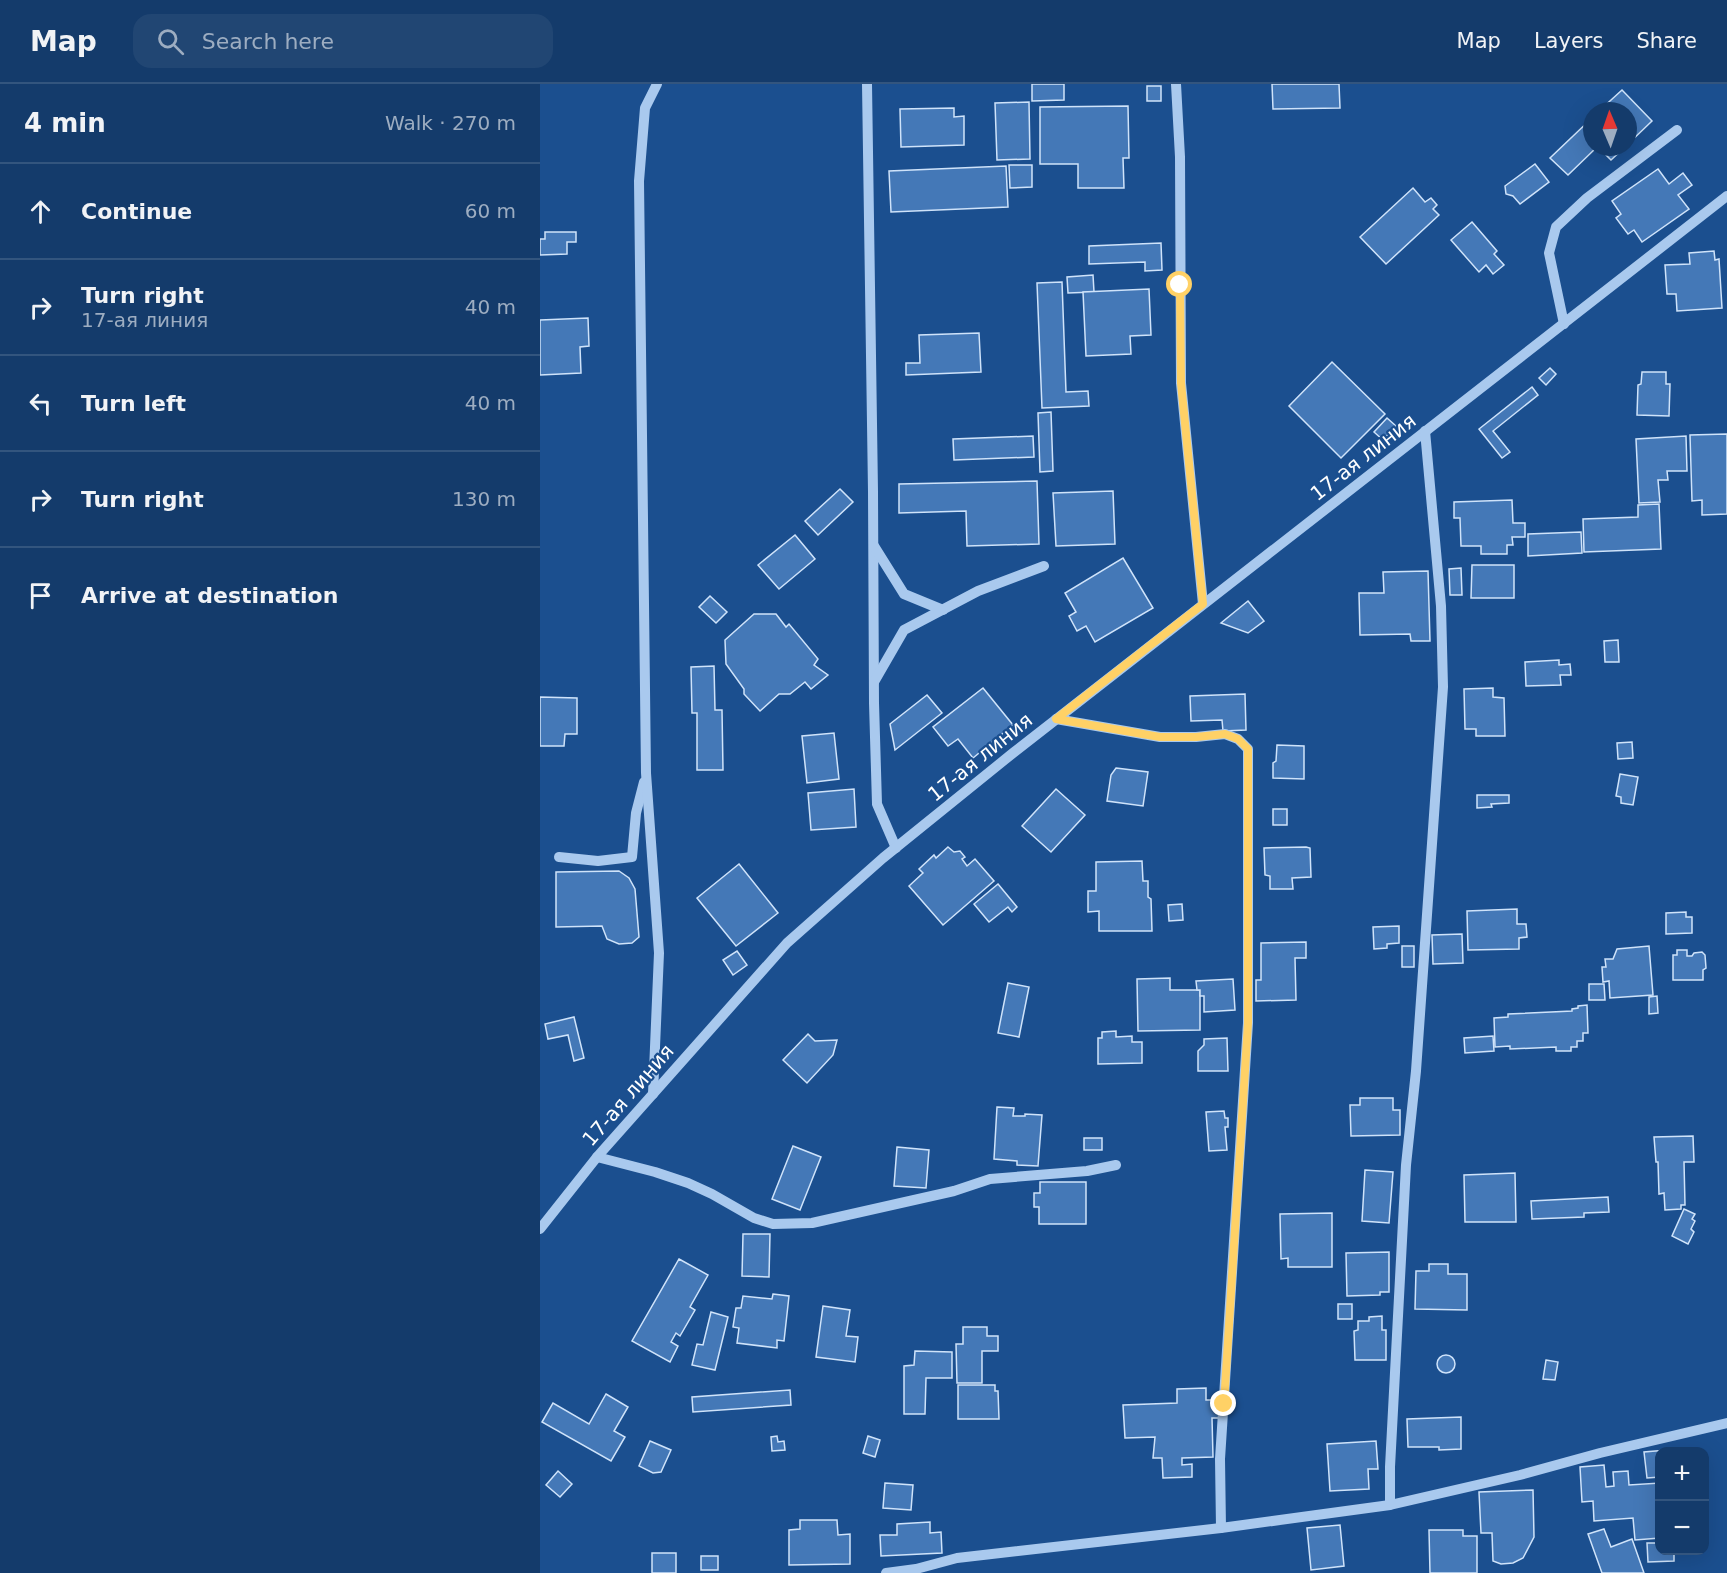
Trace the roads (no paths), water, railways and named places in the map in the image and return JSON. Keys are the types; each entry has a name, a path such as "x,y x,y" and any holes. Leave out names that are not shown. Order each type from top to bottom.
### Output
{"street":[{"path":"653,1094 659,953 646,773 639,181 645,108 657,84"},
{"path":"867,84 874,683 878,804 896,848"},
{"path":"1176,84 1180,157 1181,383 1203,604"},
{"path":"1564,324 1549,253 1556,227 1587,198 1677,130"},
{"name":"17-ая линия","path":"540,1229 597,1157 787,943 896,848 1056,719 1727,196"},
{"path":"1390,1505 1406,1165 1416,1071 1443,687 1441,606 1425,431"},
{"path":"874,544 904,594 943,610"},
{"path":"874,683 904,630 978,591 1044,566"},
{"path":"1056,719 1160,737 1225,734 1238,739 1248,749 1248,1023 1220,1459 1221,1528"},
{"path":"559,857 598,861 632,857 636,813 646,773"},
{"path":"597,1157 688,1183 754,1218 773,1224 812,1223 954,1191 990,1179 1087,1171 1116,1165"},
{"path":"886,1573 916,1569 957,1558 1221,1528 1390,1505 1521,1475 1600,1453 1727,1423"}]}
